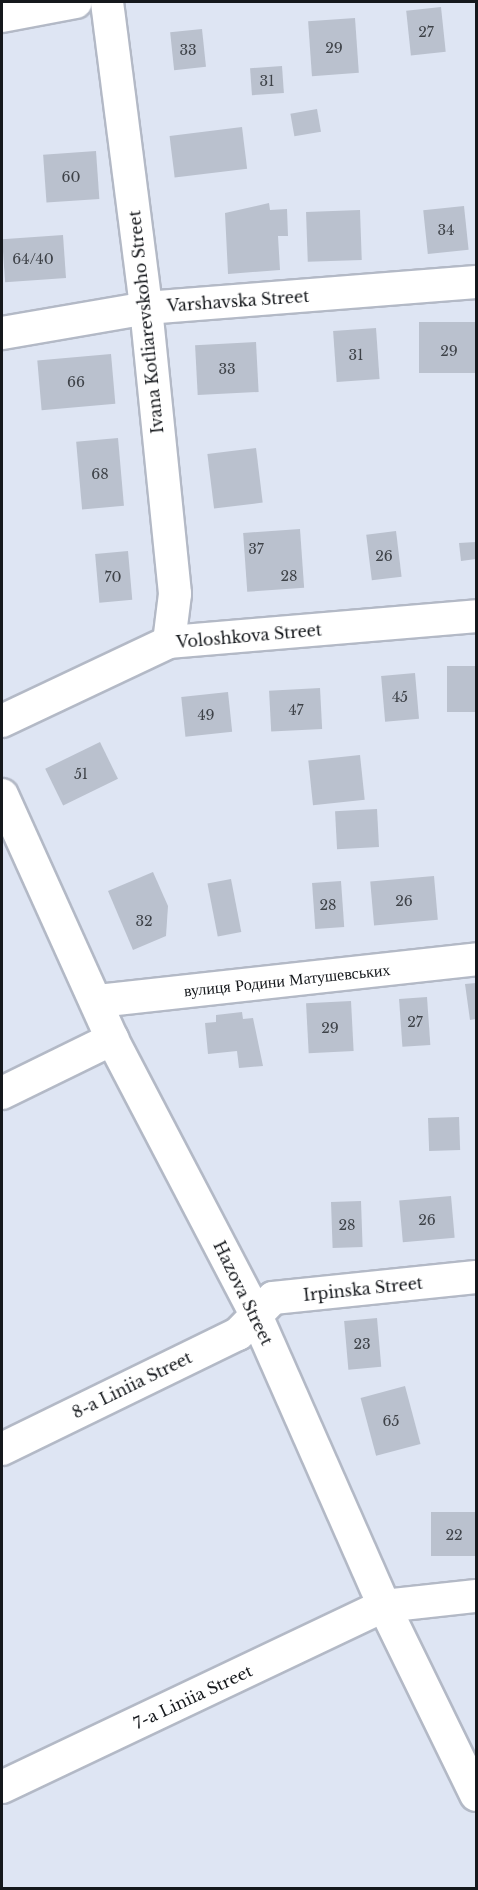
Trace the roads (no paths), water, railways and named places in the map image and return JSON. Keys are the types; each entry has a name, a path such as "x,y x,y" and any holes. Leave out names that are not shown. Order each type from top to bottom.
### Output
{"street":[{"path":"2,16 76,2"},
{"name":"Ivana Kotliarevskoho Street","path":"107,2 146,308 175,594 169,642"},
{"name":"Varshavska Street","path":"2,333 146,308 477,282"},
{"name":"Voloshkova Street","path":"2,721 169,642 477,616"},
{"name":"Hazova Street","path":"2,795 98,1001 112,1040 255,1313 384,1606 477,1795"},
{"name":"вулиця Родини Матушевських","path":"98,1001 477,959"},
{"path":"2,1093 112,1040"},
{"name":"Irpinska Street","path":"255,1313 273,1298 477,1277"},
{"name":"8-a Liniia Street","path":"2,1449 238,1334 255,1313"},
{"name":"7-a Liniia Street","path":"2,1787 384,1606 477,1596"}]}
